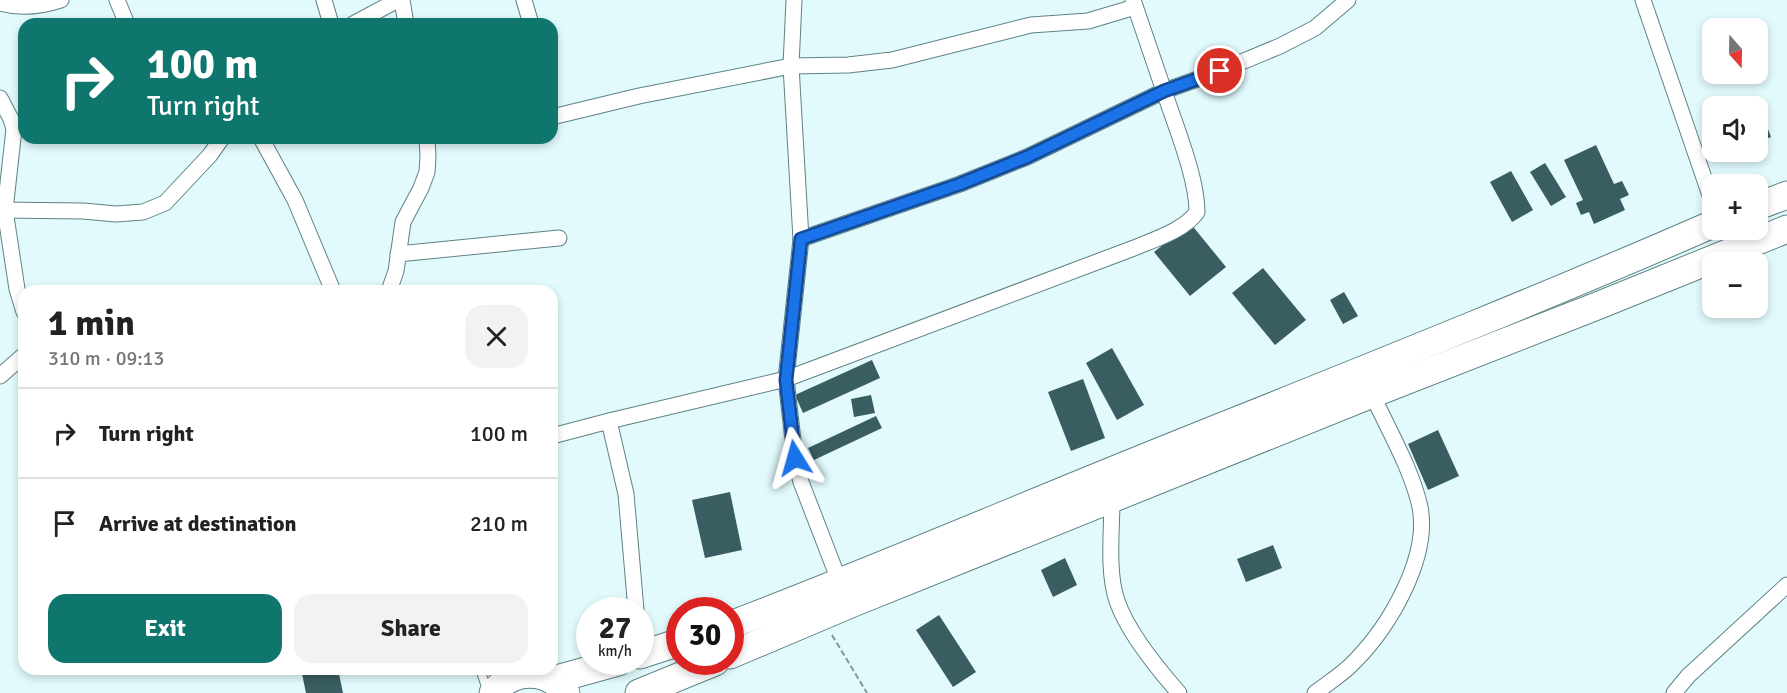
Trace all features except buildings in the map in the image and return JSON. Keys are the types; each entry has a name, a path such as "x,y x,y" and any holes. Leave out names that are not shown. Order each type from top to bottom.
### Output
{"highway":[{"path":"1768,202 1787,195"},
{"path":"744,620 840,583 1575,284 1702,229"},
{"path":"744,649 1372,394 1597,306 1725,241 1787,229"},
{"path":"494,693 501,684 518,675"},
{"path":"538,675 560,687 588,675"},
{"path":"639,693 683,675"}],"street":[{"path":"0,3 26,7 61,0"},
{"path":"117,0 124,18"},
{"path":"324,0 329,18"},
{"path":"365,18 400,0 404,18"},
{"path":"524,0 529,18"},
{"path":"794,0 791,66 801,239 786,380 795,458 801,482 840,583"},
{"path":"801,239 969,180 1027,157 1164,91 1280,46 1315,28 1348,0"},
{"path":"1643,0 1703,174"},
{"path":"558,116 639,96 791,66 848,65 892,60 1031,24 1088,21 1134,3 1193,185 1197,212 1193,218 1167,234 1134,248 786,380 558,434"},
{"path":"0,98 14,129 2,210 18,292"},
{"path":"2,210 83,211 116,214 143,212 165,203 218,144"},
{"path":"264,144 295,200 330,285"},
{"path":"391,285 396,271 403,222 422,188 427,172 430,144"},
{"path":"398,254 559,238"},
{"path":"0,376 18,360"},
{"path":"1314,693 1353,663 1376,637 1397,606 1416,556 1421,529 1421,510 1416,490 1372,394"},
{"path":"609,421 626,494 635,597"},
{"path":"1112,499 1112,577 1117,601 1137,639 1179,693"},
{"path":"1674,693 1688,676 1787,585"}],"lane":[{"path":"482,675 488,693"}],"path":[{"path":"822,616 867,693"}],"route":[{"path":"795,458 786,380 801,239 960,184 1027,157 1164,91 1220,71"}]}
